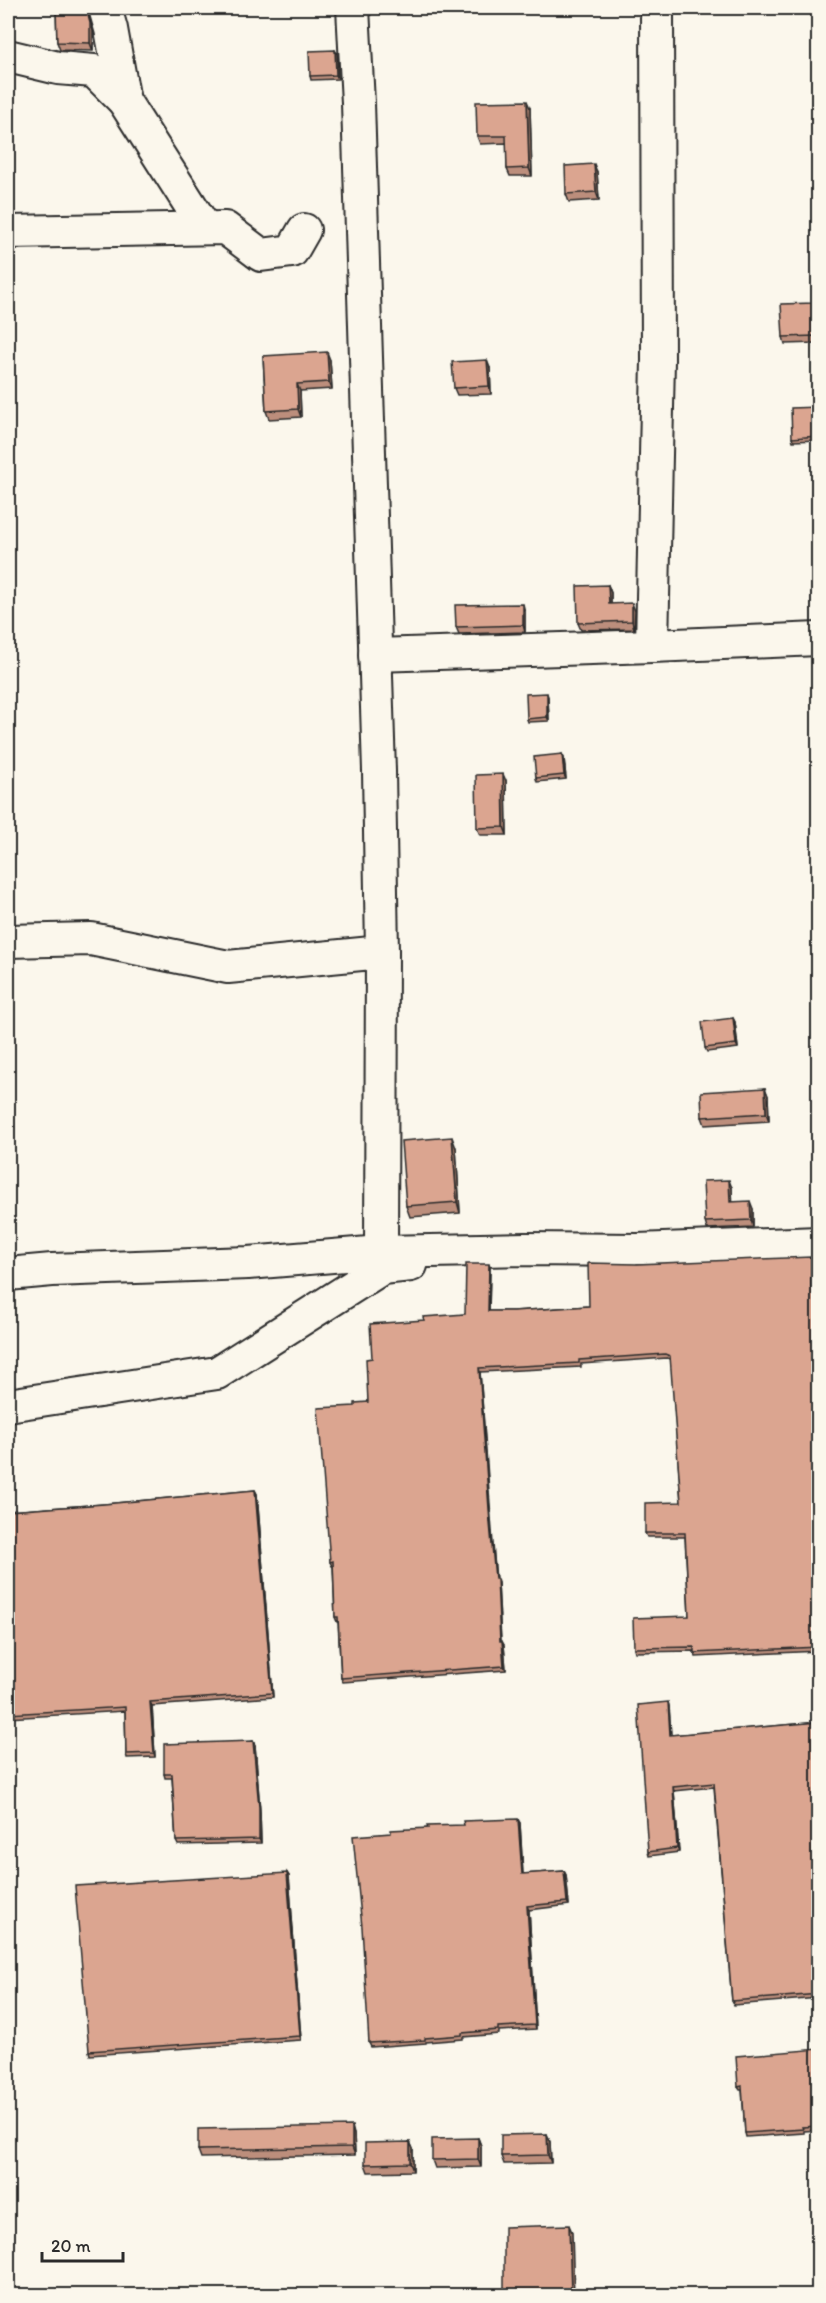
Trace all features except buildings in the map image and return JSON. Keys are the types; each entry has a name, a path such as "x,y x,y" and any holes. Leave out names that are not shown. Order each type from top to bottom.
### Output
{"street":[{"path":"105,8 124,101"},
{"path":"353,8 375,655 382,952 381,1251"},
{"path":"652,646 658,360 657,8"},
{"path":"8,56 58,68 94,71 124,101 205,228"},
{"path":"8,232 225,228 261,255 292,251 304,230"},
{"path":"375,655 819,639"},
{"path":"8,941 91,939 228,967 382,952"},
{"path":"8,1405 217,1373 382,1268 638,1250 819,1243"},
{"path":"8,1274 52,1270 248,1263 381,1251 638,1250"}]}
